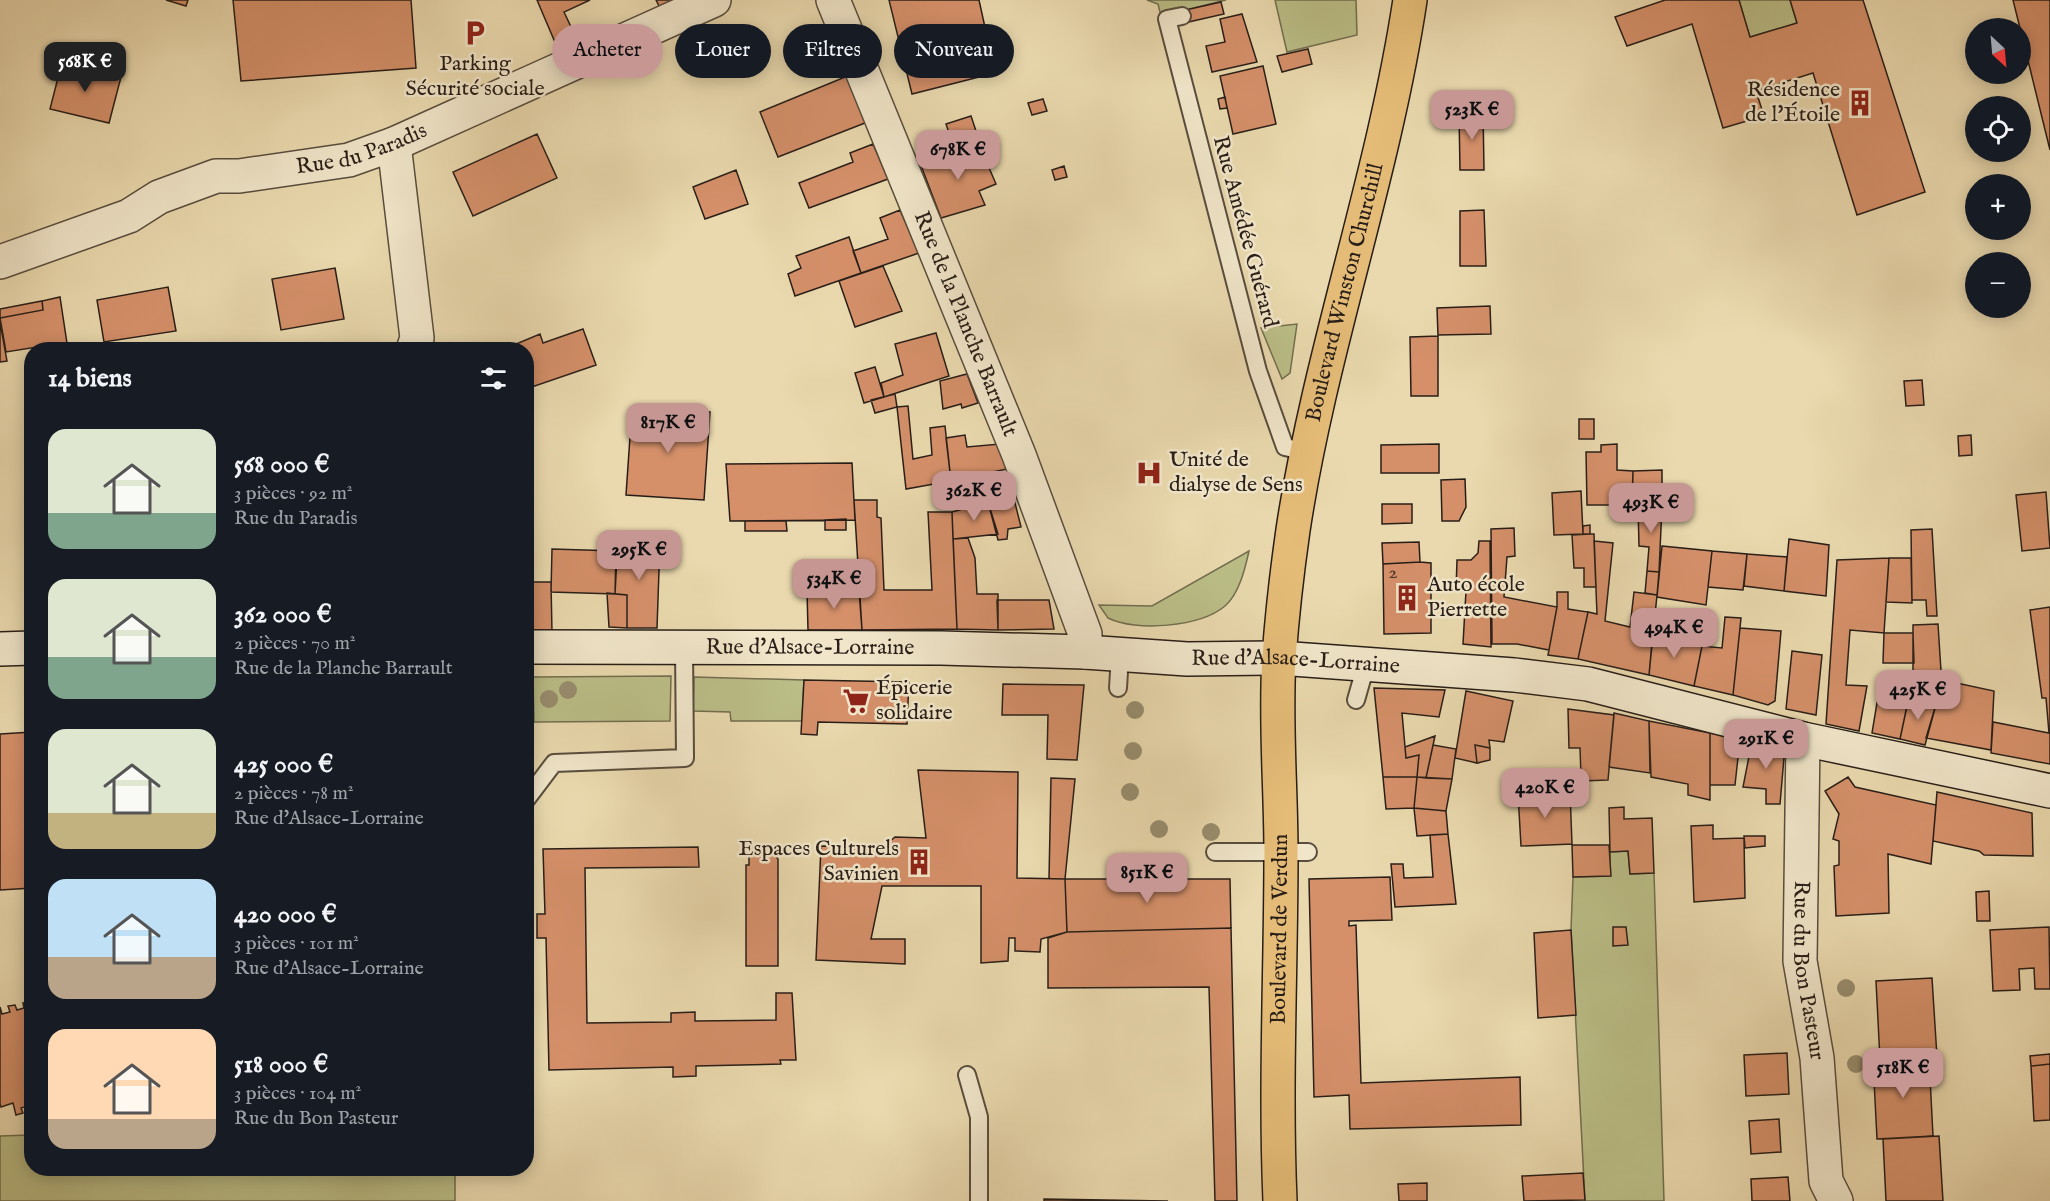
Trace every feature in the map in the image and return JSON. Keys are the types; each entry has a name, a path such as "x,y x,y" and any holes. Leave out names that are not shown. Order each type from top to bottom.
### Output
{"main road":[{"path":"1403,44 1405,0"},
{"name":"Boulevard Winston Churchill","path":"1280,658 1293,534 1307,452 1403,44 1410,0"},
{"name":"Boulevard de Verdun","path":"1280,658 1294,852 1277,1122 1280,1201"}],"street":[{"name":"Rue du Paradis","path":"0,262 129,216 159,197 216,176 239,176 349,160 393,144 714,0"},
{"name":"Rue de la Planche Barrault","path":"833,0 1019,455 1085,634 1085,652"},
{"path":"1403,44 1415,0"},
{"path":"393,144 417,338 415,342"},
{"name":"Rue d'Alsace-Lorraine","path":"534,647 1085,652 1186,659 1280,658 1514,675 1588,684 1803,739 2050,791"},
{"path":"0,649 24,648"},
{"name":"Rue du Bon Pasteur","path":"1803,739 1800,961 1817,1058 1826,1181 1836,1201"}],"lane":[{"name":"Rue Amédée Guérard","path":"1182,16 1167,19 1258,371 1285,447 1307,452"},
{"path":"534,789 554,763 685,758 684,647"},
{"path":"1118,688 1120,655"},
{"path":"1356,700 1362,679 1371,663"},
{"path":"1215,852 1294,852"},
{"path":"967,1075 979,1117 979,1201"}],"green space":[{"path":"1147,0 1226,0 1161,16 1158,4"},
{"path":"1275,0 1356,0 1357,35 1287,52"},
{"path":"1739,0 1790,0 1797,23 1750,37"},
{"path":"1297,324 1290,373 1282,379 1261,328"},
{"path":"1249,551 1241,581 1230,601 1214,613 1200,619 1168,625 1135,625 1108,618 1099,605 1152,606"},
{"path":"671,676 670,721 534,722 534,677"},
{"path":"694,677 804,680 802,721 731,721 730,712 693,711"},
{"path":"1628,851 1630,874 1654,873 1664,1201 1585,1201 1571,930 1573,877 1610,876 1610,852"},
{"path":"24,1135 24,1176 455,1176 455,1201 0,1201 0,1136"}],"building":[{"path":"166,0 188,0 186,6"},
{"path":"233,0 411,0 416,68 241,81"},
{"path":"537,0 590,0 564,12 570,24 552,24 552,35"},
{"path":"656,0 684,0 661,10"},
{"path":"889,0 979,0 984,24 895,24"},
{"name":"Résidence de l'Étoile","path":"1665,0 1739,0 1750,37 1797,23 1790,0 1863,0 1925,192 1857,215 1813,73 1756,91 1764,116 1723,128 1692,24 1627,46 1615,17"},
{"path":"2013,0 2050,0 2050,150 2031,73 2031,18 2018,18"},
{"path":"1221,2 1224,14 1184,23 1181,11"},
{"path":"1242,14 1257,62 1212,72 1206,46 1225,42 1220,19"},
{"path":"1308,49 1312,64 1282,72 1277,56"},
{"path":"62,62 121,77 109,123 50,109"},
{"path":"1263,66 1276,124 1233,134 1220,76"},
{"path":"843,78 851,78 870,121 778,157 760,112"},
{"path":"908,78 975,78 912,94"},
{"path":"1225,97 1227,108 1220,109 1218,99"},
{"path":"1043,99 1047,111 1032,115 1028,103"},
{"path":"1483,111 1484,170 1460,170 1459,112"},
{"path":"971,116 977,134 952,142 946,124"},
{"path":"537,134 557,178 473,216 453,172"},
{"path":"873,144 888,179 809,208 799,183 853,162 850,153"},
{"path":"964,148 967,156 981,149 996,184 979,191 985,205 941,218 920,163"},
{"path":"1064,166 1067,177 1055,180 1052,170"},
{"path":"736,170 748,204 705,219 693,187"},
{"path":"900,210 919,253 861,273 853,251 888,239 880,218"},
{"path":"1484,210 1486,266 1460,266 1460,211"},
{"path":"849,237 861,273 795,296 788,274 801,268 796,256"},
{"path":"883,266 902,311 855,327 839,281"},
{"path":"335,268 344,319 281,330 272,279"},
{"path":"168,287 176,331 104,342 97,300"},
{"path":"60,297 67,342 24,342 24,349 6,352 0,318 43,310 42,301"},
{"path":"42,301 43,310 0,318 0,309"},
{"path":"1490,306 1491,334 1438,335 1437,308"},
{"path":"0,322 7,361 0,362"},
{"path":"583,329 596,365 534,386 534,342 521,342 540,334 543,343"},
{"path":"936,333 949,376 884,397 881,383 903,375 895,344"},
{"path":"1438,336 1438,396 1411,396 1410,337"},
{"path":"875,367 884,397 864,403 855,373"},
{"path":"967,374 978,403 962,408 961,404 943,409 940,381"},
{"path":"1922,380 1924,405 1906,406 1904,381"},
{"path":"895,394 897,407 875,413 871,400"},
{"path":"908,406 913,459 932,455 930,428 945,426 951,481 906,489 897,407"},
{"path":"632,408 710,412 704,500 626,495"},
{"path":"1579,419 1594,419 1594,439 1579,439"},
{"path":"965,435 967,447 1000,444 1007,469 951,481 946,438"},
{"path":"1971,435 1972,455 1959,456 1958,436"},
{"path":"1439,444 1439,473 1381,473 1381,445"},
{"path":"1617,444 1617,470 1633,471 1632,505 1587,505 1586,452 1601,452 1601,445"},
{"path":"852,463 855,520 730,521 726,464"},
{"path":"1662,470 1662,506 1632,505 1633,471"},
{"path":"1465,479 1466,507 1459,521 1442,521 1441,480"},
{"path":"1581,491 1583,534 1554,535 1552,493"},
{"path":"2046,492 2050,548 2022,551 2016,495"},
{"path":"1014,499 1021,527 1008,529 1007,539 998,540 988,502"},
{"path":"854,500 877,500 877,517 881,518 884,590 932,590 928,512 952,512 957,629 862,630"},
{"path":"988,502 998,534 953,539 952,512"},
{"path":"1382,504 1412,504 1412,523 1382,524"},
{"path":"1638,505 1662,506 1659,572 1647,571 1649,547 1639,546"},
{"path":"846,519 846,530 825,530 825,520"},
{"path":"745,521 786,521 787,531 745,531"},
{"path":"1590,525 1590,534 1583,534 1583,526"},
{"path":"1514,528 1515,556 1507,557 1504,597 1557,607 1549,650 1517,644 1492,644 1491,529"},
{"path":"1932,529 1937,616 1927,616 1926,600 1912,600 1911,530"},
{"path":"1594,534 1596,587 1584,587 1584,568 1574,568 1572,535"},
{"path":"618,538 660,542 657,628 627,628 627,595 615,594"},
{"path":"968,538 975,558 977,594 998,594 998,630 957,629 953,539"},
{"path":"1789,539 1829,545 1826,596 1784,591"},
{"path":"1479,541 1490,541 1491,647 1463,644 1466,591 1456,590 1457,560 1471,560 1478,553"},
{"path":"1594,541 1613,543 1605,621 1630,627 1634,592 1657,595 1649,675 1578,659 1588,612 1597,614"},
{"path":"1419,542 1420,562 1383,564 1382,543"},
{"path":"1662,546 1712,551 1706,605 1657,597"},
{"path":"552,549 616,551 615,594 551,592"},
{"path":"1712,551 1747,554 1743,590 1708,587"},
{"path":"1747,554 1787,557 1784,591 1744,586"},
{"path":"1889,558 1884,633 1850,630 1846,685 1867,686 1859,731 1826,724 1837,560"},
{"path":"1889,558 1911,558 1912,603 1886,602"},
{"name":"Auto école Pierrette","path":"1431,563 1431,633 1384,634 1383,564"},
{"path":"1647,571 1659,572 1657,595 1645,593"},
{"path":"534,582 551,582 552,633 534,632"},
{"path":"807,590 859,590 862,630 808,630"},
{"path":"1557,592 1568,592 1568,609 1588,612 1578,659 1548,655 1557,607"},
{"path":"607,593 627,595 627,628 609,627"},
{"path":"997,600 1049,600 1054,629 998,630"},
{"path":"2050,607 2050,764 1991,753 1993,722 2049,733 2046,698 2042,698 2030,610"},
{"path":"1725,617 1741,618 1733,695 1694,686 1702,646 1722,648"},
{"path":"1938,624 1941,671 1913,671 1913,625"},
{"path":"1740,628 1781,631 1775,701 1768,705 1733,695"},
{"path":"1653,631 1682,637 1681,642 1702,646 1694,686 1649,675"},
{"path":"1884,633 1913,633 1914,663 1883,663"},
{"path":"1792,651 1822,655 1816,715 1786,709"},
{"path":"1938,679 1994,691 1991,750 1926,738 1937,701"},
{"name":"Épicerie solidaire","path":"804,680 909,682 907,724 818,722 817,735 801,734"},
{"path":"1003,684 1084,685 1077,760 1047,759 1048,715 1002,715"},
{"path":"1374,688 1445,690 1439,717 1402,713 1406,758 1419,755 1417,777 1383,777"},
{"path":"1466,691 1513,701 1504,742 1489,740 1490,748 1475,745 1477,763 1455,758"},
{"path":"1879,691 1909,697 1900,739 1872,733"},
{"path":"1908,701 1937,701 1925,745 1900,739"},
{"path":"1568,709 1614,715 1608,780 1581,781 1582,804 1571,805 1570,776 1581,776 1580,748 1569,748"},
{"path":"1614,713 1649,721 1650,773 1609,767"},
{"path":"1649,721 1710,733 1710,800 1688,795 1688,784 1651,777"},
{"path":"24,732 24,888 0,890 0,734"},
{"path":"1710,733 1740,739 1735,785 1710,785"},
{"path":"1435,736 1426,778 1417,777 1419,755 1406,758 1405,747"},
{"path":"1752,741 1785,746 1780,804 1766,804 1766,789 1743,787"},
{"path":"1433,745 1456,749 1452,779 1426,778"},
{"path":"1475,745 1490,748 1490,760 1477,763"},
{"name":"Espaces Culturels Savinien","path":"918,770 1018,772 1017,878 1065,879 1067,932 1041,939 1040,952 1015,951 1015,938 1009,938 1008,961 981,963 981,886 882,886 871,939 905,939 905,964 816,960 821,846 889,847 889,842 895,837 926,838"},
{"path":"1383,777 1417,777 1414,808 1386,809"},
{"path":"1417,777 1452,779 1446,811 1414,808"},
{"path":"1848,777 1855,787 1936,805 1931,864 1888,854 1889,913 1836,916 1834,866 1839,865 1839,841 1833,839 1839,814 1825,791"},
{"path":"1051,778 1075,779 1065,879 1049,879"},
{"path":"1570,791 1572,844 1521,846 1518,794"},
{"path":"1937,792 2032,813 2033,856 1984,855 1979,851 1933,841"},
{"path":"1624,807 1624,819 1652,818 1654,873 1630,874 1628,851 1610,852 1609,808"},
{"path":"1414,808 1446,811 1448,834 1417,836"},
{"path":"1713,825 1713,839 1744,838 1745,898 1694,902 1691,826"},
{"path":"1448,834 1456,904 1395,907 1391,864 1403,864 1404,878 1433,877 1430,835"},
{"path":"1744,836 1765,836 1765,846 1745,848"},
{"path":"1572,845 1609,845 1611,876 1573,877"},
{"path":"698,847 699,867 585,868 587,1023 671,1022 671,1013 695,1012 695,1021 776,1020 776,993 792,993 796,1060 780,1060 781,1064 696,1066 696,1076 673,1077 673,1067 549,1070 546,938 537,938 537,914 545,914 543,849"},
{"path":"749,847 767,847 778,859 778,966 746,966 746,865 749,865"},
{"path":"1390,877 1392,920 1349,921 1349,926 1356,925 1361,1083 1520,1077 1521,1125 1350,1129 1349,1095 1314,1097 1309,879"},
{"path":"1065,879 1230,879 1231,928 1067,932"},
{"path":"1989,891 1990,921 1977,921 1976,892"},
{"path":"1613,927 1626,927 1628,945 1613,946"},
{"path":"2049,927 2050,989 2035,989 2034,968 2019,969 2020,990 1993,991 1990,930"},
{"path":"1231,928 1237,1201 1215,1201 1209,987 1048,988 1048,938 1067,932"},
{"path":"1571,930 1576,1015 1538,1018 1534,933"},
{"path":"1932,978 1937,1057 1880,1060 1876,981"},
{"path":"15,1005 17,1010 24,1008 24,1107 21,1108 23,1113 16,1115 13,1103 1,1107 0,1104 0,1007 2,1014 10,1012 8,1006"},
{"path":"1787,1053 1789,1094 1746,1096 1744,1055"},
{"path":"2050,1054 2050,1064 2031,1066 2030,1056"},
{"path":"1929,1058 1933,1136 1877,1139 1873,1061"},
{"path":"2050,1064 2050,1120 2034,1121 2031,1066"},
{"path":"1779,1119 1781,1152 1751,1154 1749,1121"},
{"path":"1939,1136 1943,1201 1886,1201 1883,1139"},
{"path":"1583,1173 1585,1200 1524,1201 1522,1176"},
{"path":"1788,1177 1790,1201 1752,1201 1751,1179"},
{"path":"1427,1183 1427,1201 1399,1201 1398,1184"},
{"path":"1044,1199 1168,1201 1044,1201"}],"place":[{"name":"Parking Sécurité sociale","path":"475,33"},
{"name":"Résidence de l'Étoile","path":"1860,103"},
{"name":"Unité de dialyse de Sens","path":"1149,473"},
{"name":"Auto école Pierrette","path":"1407,598"},
{"name":"Épicerie solidaire","path":"856,701"},
{"name":"Espaces Culturels Savinien","path":"919,862"}]}
